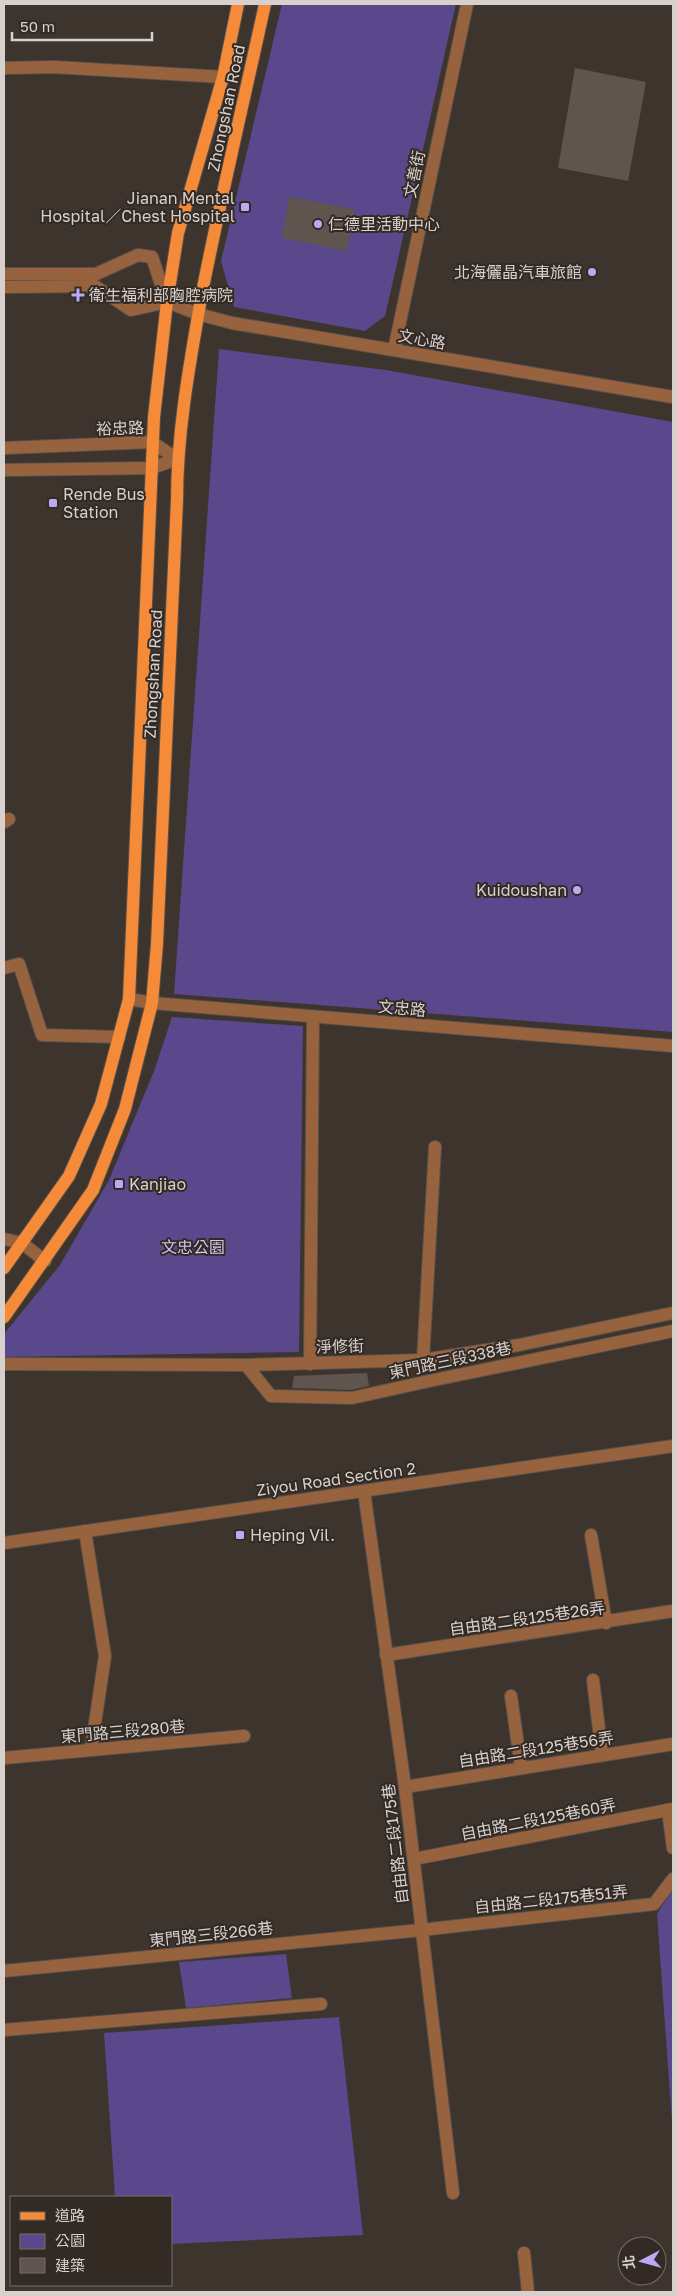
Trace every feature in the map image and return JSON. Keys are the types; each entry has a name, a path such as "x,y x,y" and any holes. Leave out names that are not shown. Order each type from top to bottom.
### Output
{"main road":[{"name":"Zhongshan Road","path":"4,1268 69,1176 101,1104 129,999 152,442 167,302 178,233 223,77 238,4"},
{"name":"Zhongshan Road","path":"4,1317 93,1190 125,1109 152,1003 160,885 177,500 177,459 192,345 265,4"}],"street":[{"name":"文善街","path":"394,350 467,4"},
{"path":"4,68 54,67 223,77"},
{"path":"4,274 96,274 138,255 152,257 167,302 131,310 95,286 4,286"},
{"name":"文心路","path":"167,302 198,314 232,323 673,397"},
{"name":"裕忠路","path":"4,448 152,442 177,459"},
{"path":"33,447 36,468"},
{"path":"4,470 36,468 152,468 177,459"},
{"path":"4,968 19,964 42,1034 119,1036"},
{"name":"文忠路","path":"129,999 152,1003 313,1017 673,1046"},
{"path":"310,1364 313,1017"},
{"path":"423,1360 435,1147"},
{"path":"4,1239 22,1243 45,1261"},
{"name":"淨修街","path":"4,1364 246,1365 423,1360 519,1345 673,1313"},
{"name":"東門路三段338巷","path":"246,1365 271,1396 352,1398 429,1380 673,1331"},
{"name":"Ziyou Road Section 2","path":"4,1543 673,1449"},
{"name":"自由路二段175巷","path":"364,1491 405,1787 452,2193"},
{"path":"85,1531 105,1656 91,1750"},
{"path":"591,1535 606,1623"},
{"name":"自由路二段125巷26弄","path":"386,1655 606,1623 673,1611"},
{"path":"593,1680 602,1754"},
{"path":"511,1696 521,1767"},
{"name":"東門路三段280巷","path":"4,1758 244,1736"},
{"name":"自由路二段125巷56弄","path":"405,1787 673,1744"},
{"path":"671,1809 673,1848"},
{"name":"自由路二段125巷60弄","path":"414,1859 671,1809"},
{"name":"自由路二段175巷51弄","path":"421,1930 654,1904 673,1879"},
{"name":"東門路三段266巷","path":"4,1971 421,1930"},
{"path":"4,2030 321,2004"},
{"path":"524,2252 528,2292"}],"green space":[{"path":"282,4 456,4 385,316 365,331 234,307 221,261"},
{"path":"219,349 386,370 673,422 673,1032 174,994"},
{"name":"文忠公園","path":"172,1017 303,1026 299,1352 4,1357 4,1334 60,1265 109,1180 154,1071"},
{"path":"673,1889 673,2136 657,1914"},
{"path":"286,1954 292,1998 186,2008 179,1962"},
{"path":"339,2017 363,2235 172,2244 172,2196 115,2196 104,2033"}],"building":[{"path":"575,68 646,82 628,181 558,168"},
{"name":"仁德里活動中心","path":"289,197 354,209 347,251 282,238"},
{"path":"367,1373 369,1386 351,1390 292,1388 294,1376"}],"place":[{"name":"Jianan Mental Hospital／Chest Hospital","path":"245,207"},
{"name":"仁德里活動中心","path":"318,224"},
{"name":"北海儷晶汽車旅館","path":"592,272"},
{"name":"衛生福利部胸腔病院","path":"78,295"},
{"name":"Rende Bus Station","path":"53,503"},
{"name":"Kuidoushan","path":"577,890"},
{"name":"Kanjiao","path":"119,1184"},
{"name":"Heping Vil.","path":"240,1535"}]}
